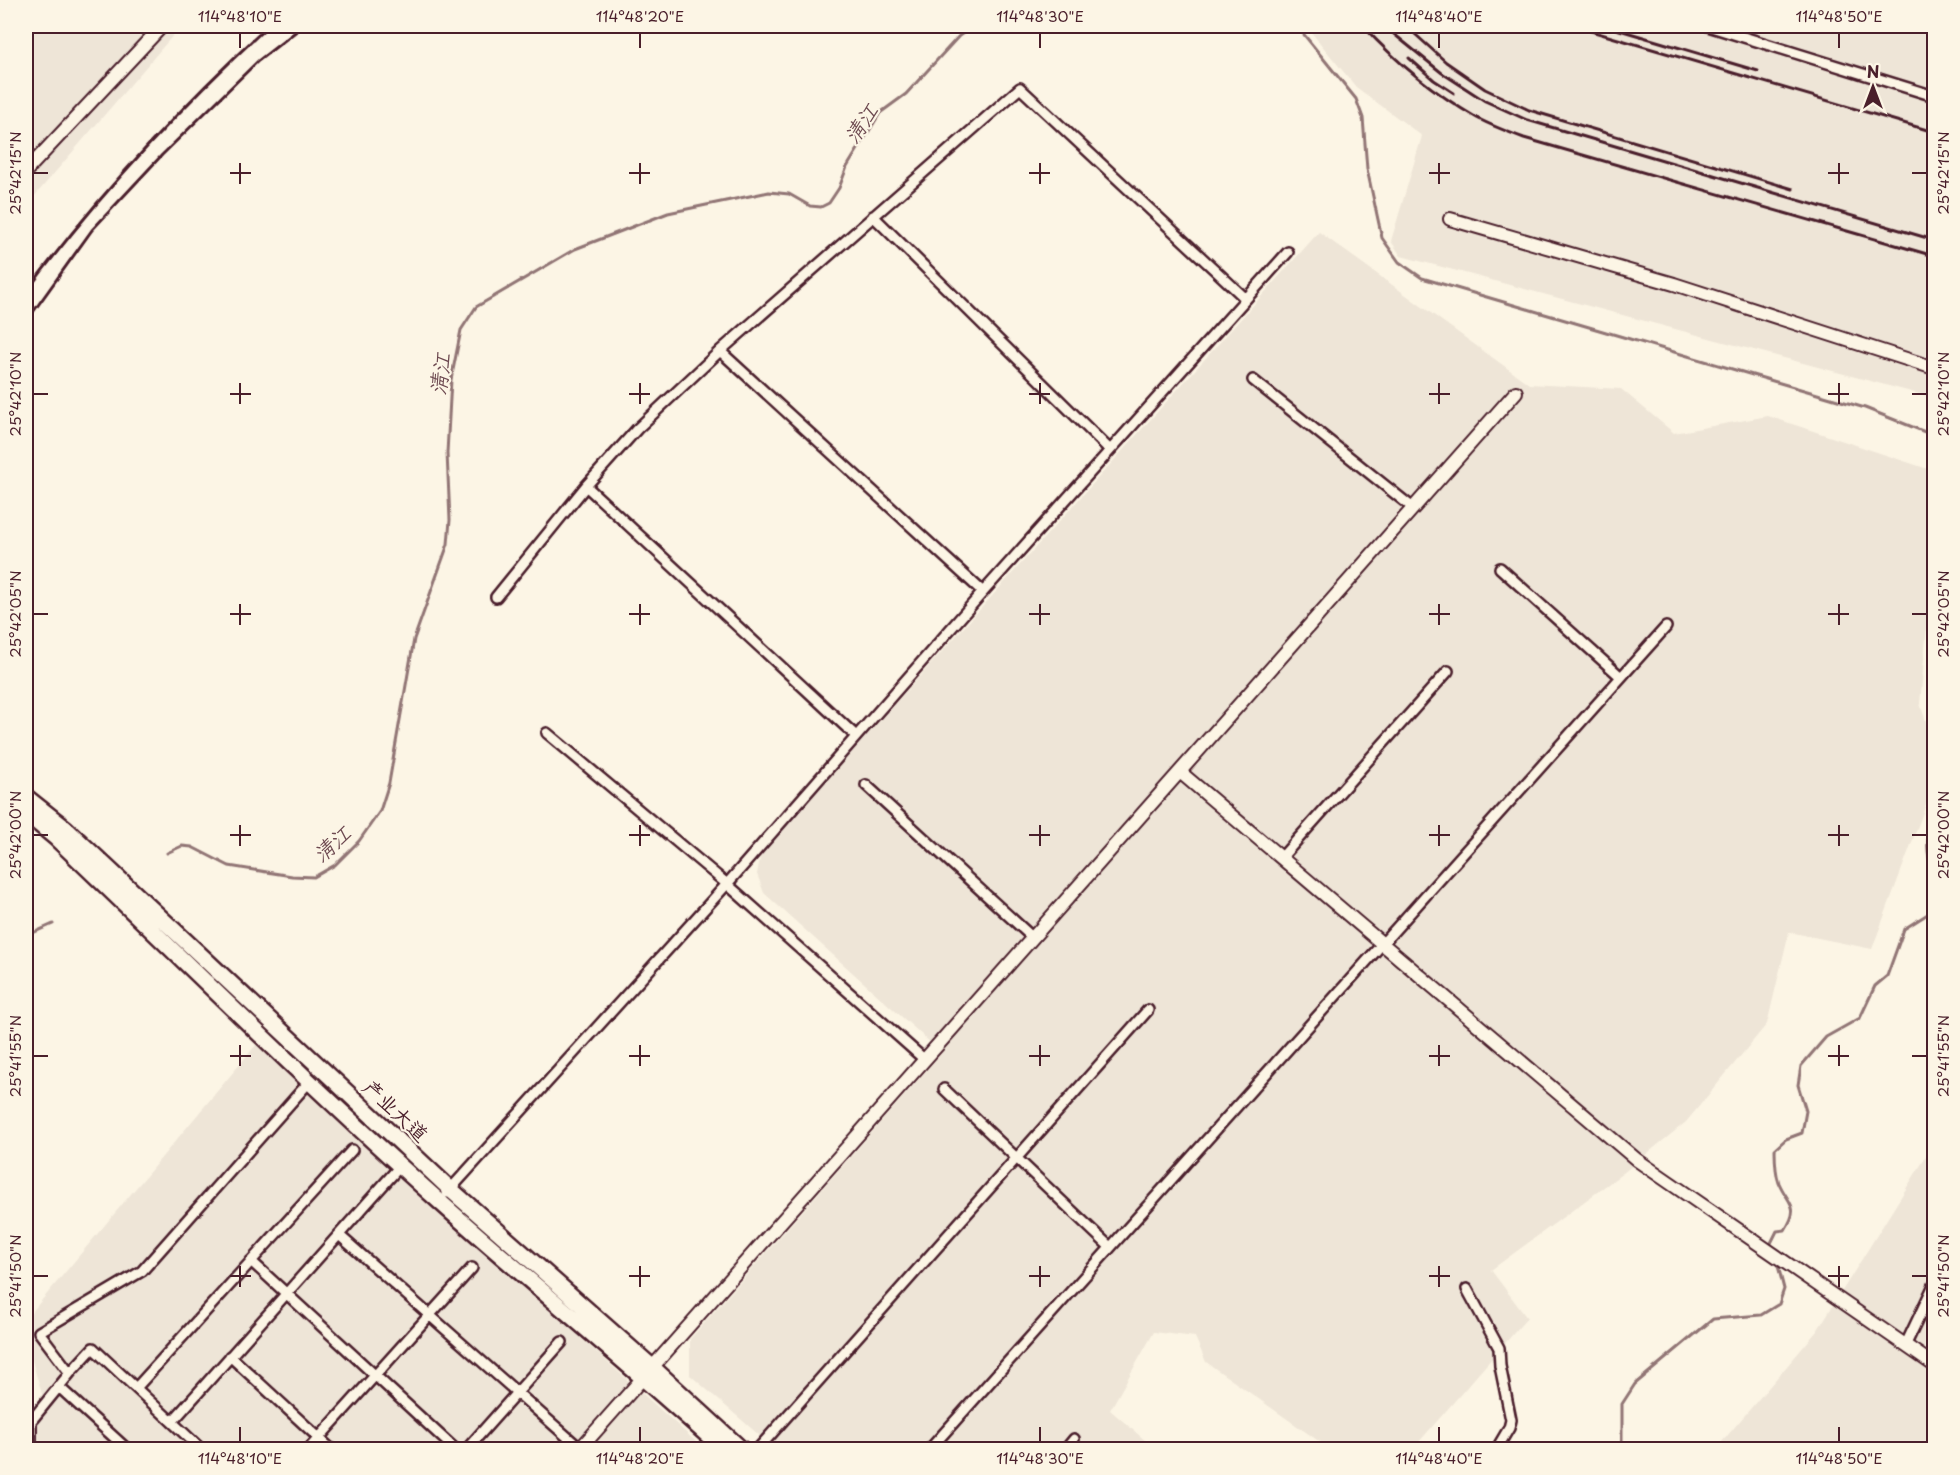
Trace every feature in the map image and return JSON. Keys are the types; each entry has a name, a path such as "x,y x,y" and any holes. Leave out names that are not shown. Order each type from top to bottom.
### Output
{"main road":[{"name":"产业大道","path":"26,797 64,828 649,1372 724,1449"},
{"name":"产业大道","path":"26,813 56,838 310,1081 440,1201 742,1449"}],"street":[{"path":"26,171 162,26"},
{"path":"1708,26 1935,96"},
{"path":"496,597 586,486 637,429 720,351 1020,88 1246,299"},
{"path":"873,216 1110,450"},
{"path":"1450,219 1674,284 1935,368"},
{"path":"440,1201 727,884 983,592 1288,252"},
{"path":"720,351 983,592"},
{"path":"1253,380 1413,508"},
{"path":"339,1235 581,1449 1516,392"},
{"path":"586,486 856,736"},
{"path":"1500,568 1620,677"},
{"path":"929,1449 1666,627"},
{"path":"1281,858 1448,671"},
{"path":"548,733 727,884 925,1060"},
{"path":"1180,772 1637,1160 1935,1365"},
{"path":"866,785 1033,938"},
{"path":"757,1449 1148,1010"},
{"path":"70,1373 39,1332 142,1271 310,1081"},
{"path":"944,1089 1110,1247"},
{"path":"136,1388 352,1150"},
{"path":"172,1422 401,1165"},
{"path":"251,1261 456,1449"},
{"path":"308,1449 472,1268"},
{"path":"1906,1344 1935,1286"},
{"path":"1467,1289 1499,1348 1500,1366 1511,1420 1509,1428 1496,1449"},
{"path":"465,1449 562,1342"},
{"path":"31,1449 31,1421 93,1348 202,1449"},
{"path":"230,1356 332,1449"},
{"path":"59,1387 128,1449"},
{"path":"1065,1449 1074,1440"}],"shaded area":[{"path":"26,26 181,26 26,206"},
{"path":"1306,26 1934,26 1934,398 1401,256 1391,241 1422,136 1356,87"},
{"path":"1319,232 1529,384 1621,389 1674,433 1768,416 1934,471 1934,593 1928,615 1920,704 1934,744 1934,783 1872,949 1789,932 1767,1024 1686,1122 1623,1173 1491,1270 1527,1318 1418,1443 1388,1449 1330,1449 1206,1362 1195,1337 1154,1332 1110,1410 1155,1449 775,1449 690,1375 690,1339 942,1053 764,893 757,874 761,853"},
{"path":"256,1045 704,1449 26,1450 26,1417 43,1397 26,1341 26,1319"},
{"path":"1934,1144 1934,1449 1715,1450 1817,1331"}],"waterway":[{"name":"清江","path":"167,853 182,846 192,847 229,866 292,876 314,877 335,865 359,841 380,811 389,783 414,639 448,544 450,520 447,453 451,380 461,330 476,307 575,249 668,213 769,192 789,194 810,206 821,207 829,203 839,188 847,167 880,113 906,94 959,36 969,29 980,26"},
{"path":"1297,26 1356,99 1363,118 1367,169 1382,238 1399,262 1422,278 1865,408 1930,434 1934,438"},
{"path":"1934,672 1930,692 1934,696"},
{"path":"1934,824 1928,837 1929,859 1934,880"},
{"path":"1771,1248 1770,1245 1777,1231 1785,1230 1790,1222 1793,1210 1778,1179 1775,1149 1786,1139 1802,1133 1806,1111 1798,1085 1801,1066 1826,1037 1860,1018 1875,986 1887,976 1904,929 1934,910 1934,891"},
{"name":"清江","path":"26,936 53,924"},
{"path":"1622,1450 1622,1404 1635,1384 1713,1319 1761,1315 1779,1304 1784,1289 1777,1262"}],"railway":[{"path":"26,292 53,256 141,153 203,88 268,26"},
{"path":"26,322 92,230 162,155 258,61 303,26"},
{"path":"1363,26 1402,64 1431,87 1477,118 1506,131 1934,256"},
{"path":"1384,26 1442,73 1485,101 1527,120 1934,240"},
{"path":"1406,26 1446,62 1485,89 1529,110 1793,189"},
{"path":"1574,26 1934,132"},
{"path":"1606,26 1758,71"},
{"path":"1915,26 1934,31"},
{"path":"1409,58 1434,80 1454,93"}]}
